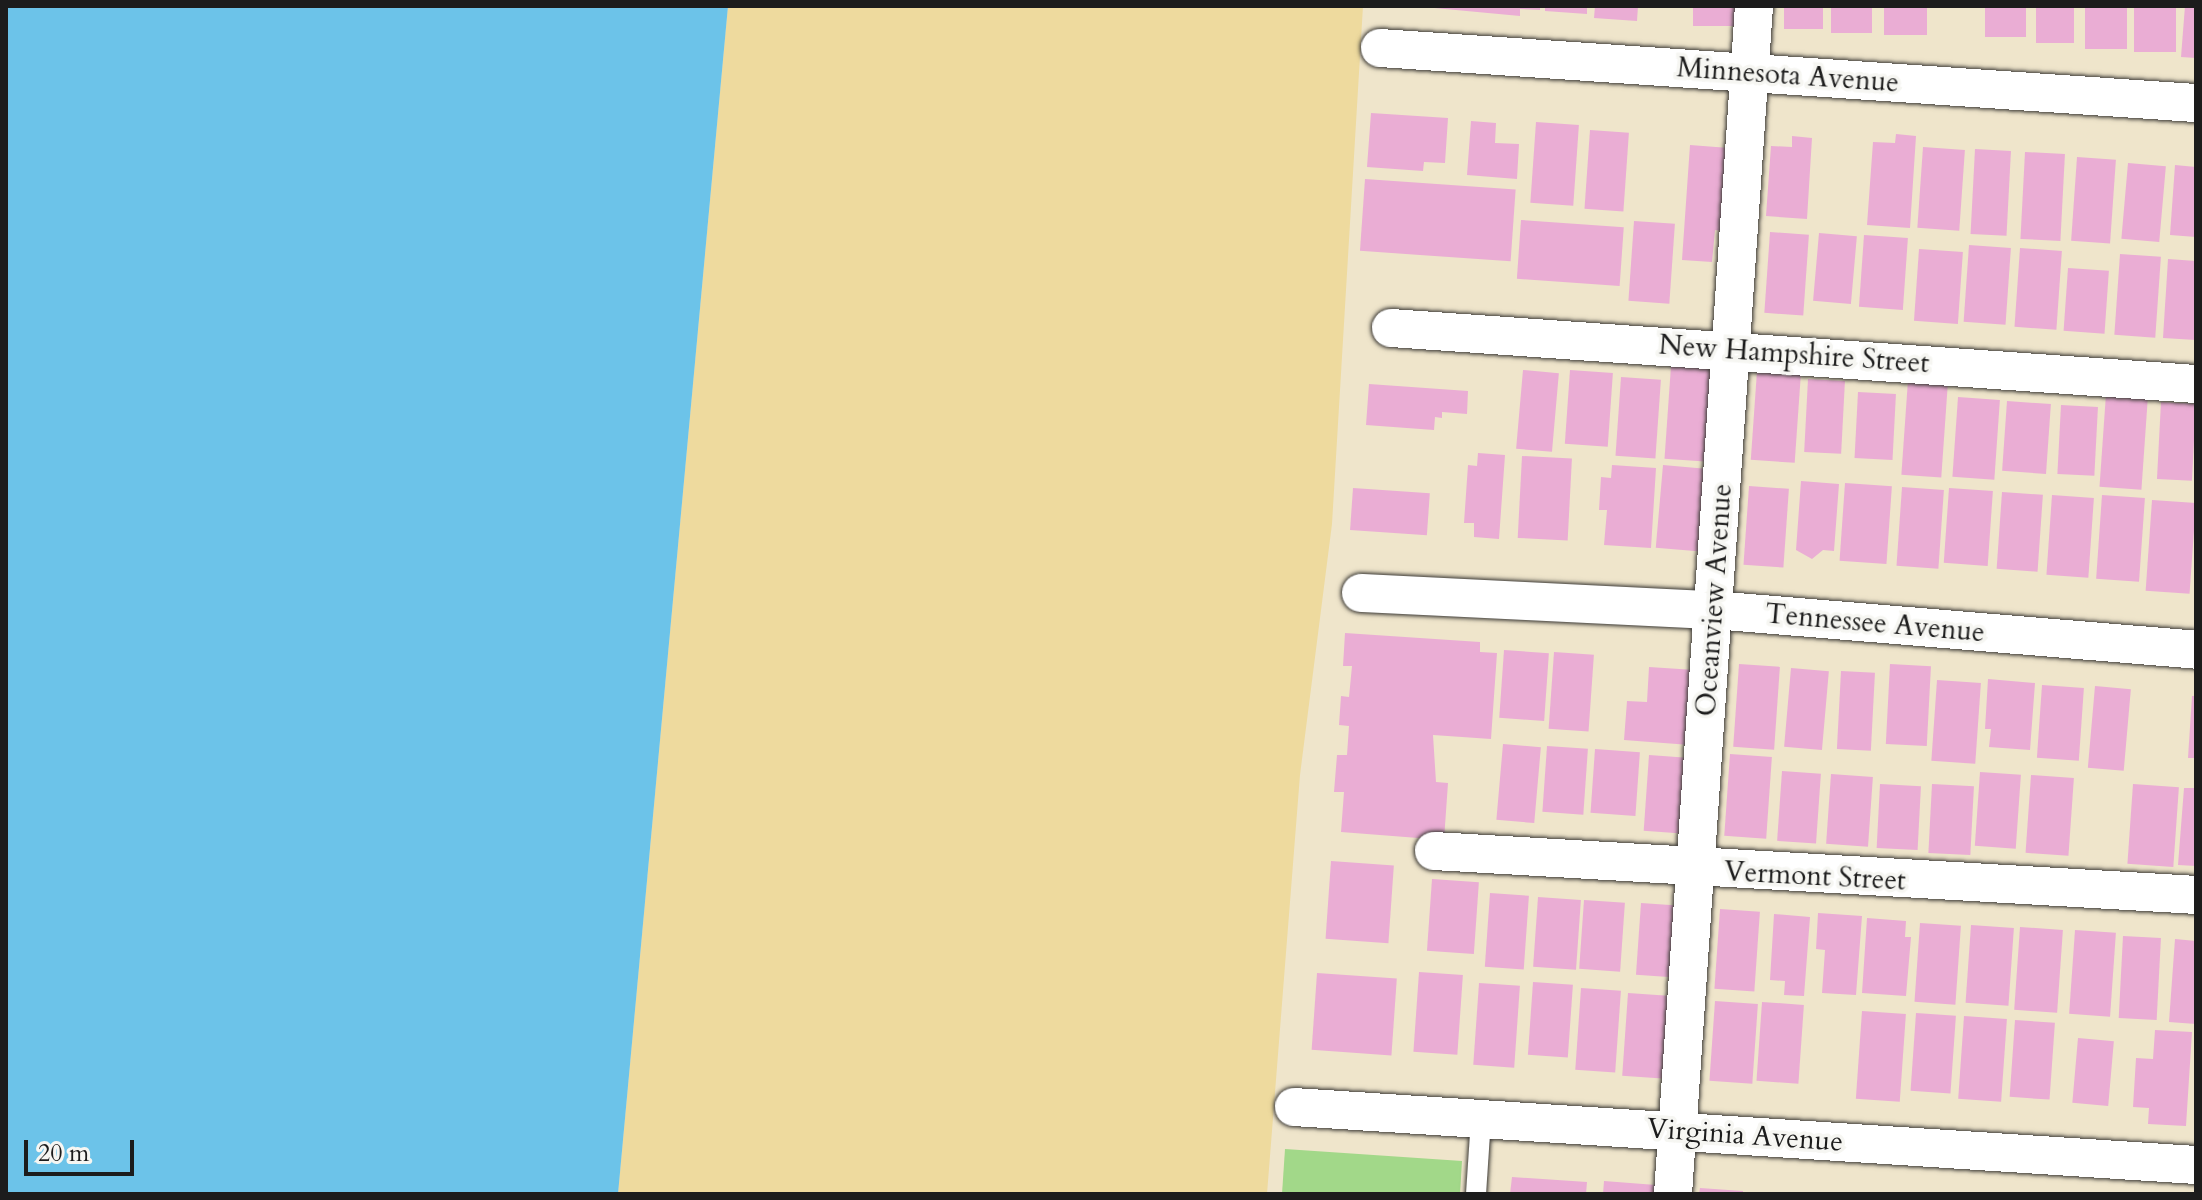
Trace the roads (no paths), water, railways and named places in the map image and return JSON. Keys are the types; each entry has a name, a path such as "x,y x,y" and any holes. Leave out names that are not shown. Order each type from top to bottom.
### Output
{"street":[{"name":"Oceanview Avenue","path":"1673,1194 1754,6"},
{"name":"Minnesota Avenue","path":"1380,48 2196,103"},
{"name":"New Hampshire Street","path":"1391,328 1731,349 2196,384"},
{"name":"Tennessee Avenue","path":"1361,593 1713,610 2196,650"},
{"name":"Vermont Street","path":"1434,851 1696,869 2196,895"},
{"name":"Virginia Avenue","path":"1294,1107 2196,1165"}],"lane":[{"path":"1476,1194 1481,1119"}],"water":[{"path":"6,6 728,6 618,1194 6,1194"}]}
